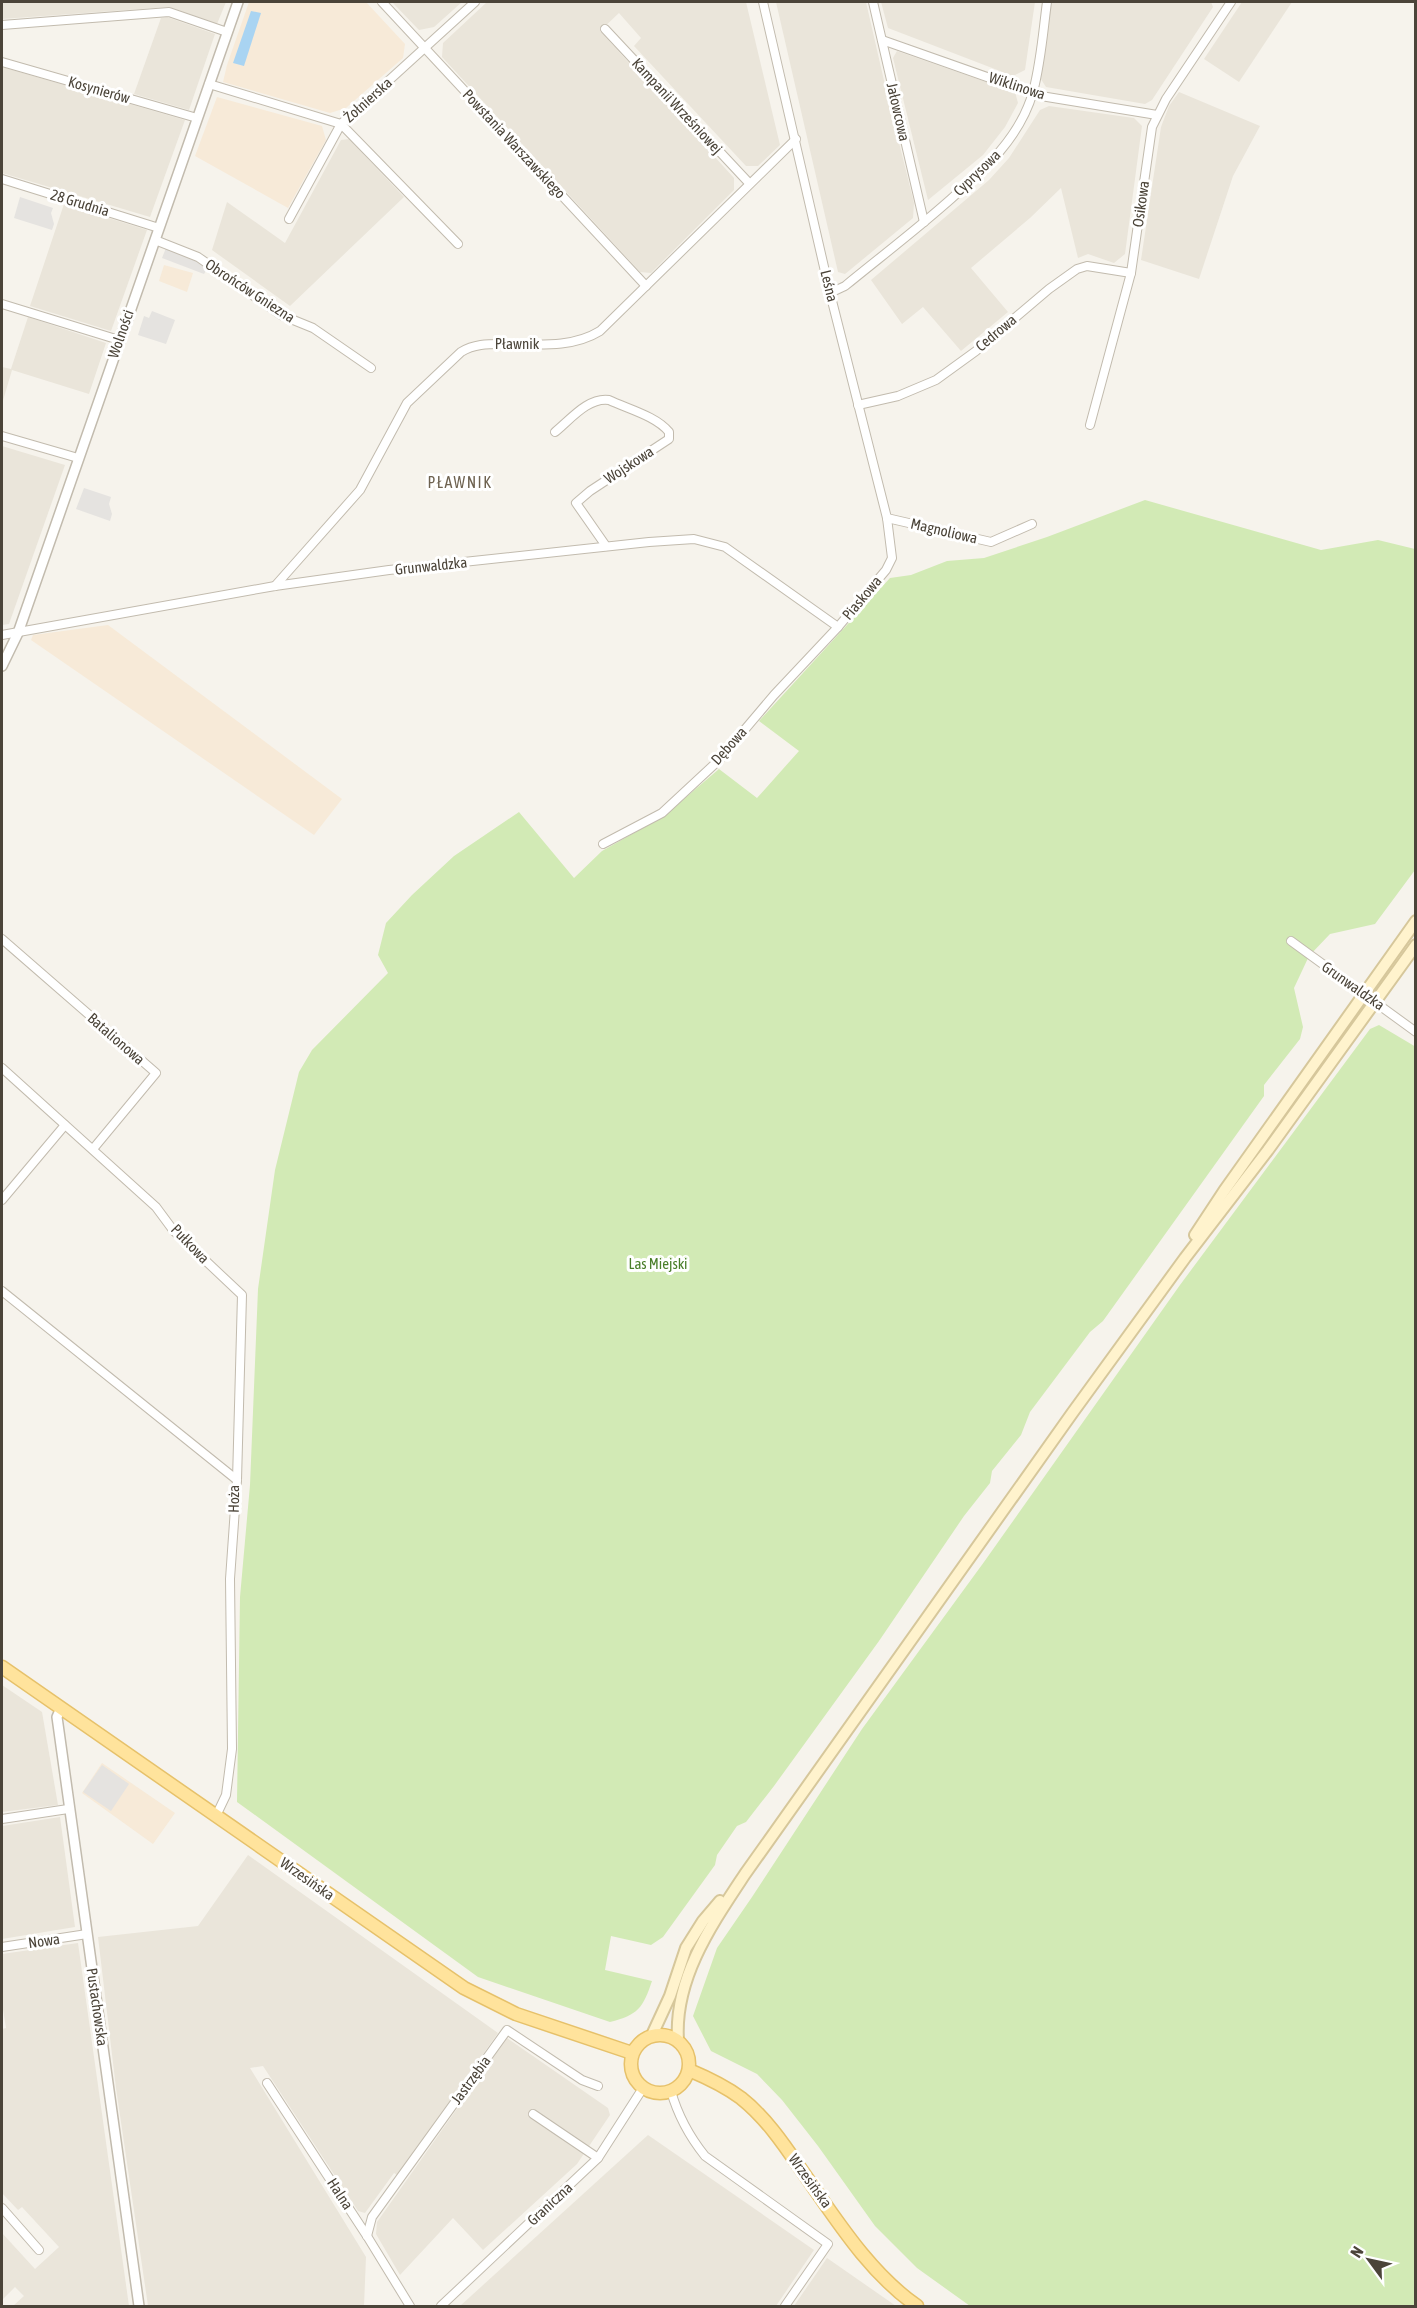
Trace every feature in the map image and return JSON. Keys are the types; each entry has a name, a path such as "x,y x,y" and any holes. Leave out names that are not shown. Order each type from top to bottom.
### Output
{"main road":[{"path":"1159,1294 1224,1191 1416,921"},
{"path":"678,2040 677,2021 682,1994 694,1960 709,1930 745,1874 1072,1412 1268,1150 1416,945"},
{"name":"Wrzesińska","path":"2,1667 464,1988 516,2014 632,2054"},
{"path":"652,2035 670,1996 686,1948 703,1922 745,1874"},
{"path":"661,2034 678,2040 686,2049 690,2059 689,2070 680,2086 672,2091 652,2092 643,2088 632,2073 630,2063 632,2054 637,2045 652,2035 661,2034"},
{"name":"Wrzesińska","path":"689,2070 717,2082 742,2099 775,2132 869,2260 883,2277 917,2307"}],"street":[{"name":"Wolności","path":"2,666 18,633 238,2"},
{"name":"Powstania Warszawskiego","path":"382,2 646,286"},
{"name":"Żołnierska","path":"290,219 341,124 475,2"},
{"name":"Leśna","path":"763,2 830,293 887,518 892,558 886,570"},
{"name":"Jałowcowa","path":"873,2 924,222"},
{"name":"Cyprysowa","path":"830,293 845,286 924,222 988,166 1011,138 1033,93 1040,60 1047,2"},
{"name":"Osikowa","path":"1090,425 1131,273 1152,127 1157,115 1231,2"},
{"path":"2,26 169,12 227,32"},
{"name":"Kampanii Wrześniowej","path":"605,29 748,183"},
{"name":"Wiklinowa","path":"882,39 1041,96 1157,115"},
{"name":"Kosynierów","path":"2,62 197,118"},
{"path":"209,84 341,124 458,244"},
{"name":"Pławnik","path":"275,586 360,490 407,403 461,352 468,347 484,344 553,344 586,339 606,327 748,183 796,139"},
{"name":"28 Grudnia","path":"2,179 159,228"},
{"name":"Obrońców Gniezna","path":"155,240 198,257 281,315 313,328 371,368"},
{"name":"Cedrowa","path":"858,405 898,396 936,380 976,351 1077,268 1087,266 1131,273"},
{"path":"2,304 119,340"},
{"name":"Wojskowa","path":"555,432 586,406 603,399 664,425 669,432 669,439 590,491 576,503 606,546"},
{"path":"2,436 78,459"},
{"name":"Magnoliowa","path":"887,518 991,542 1032,524"},
{"name":"Grunwaldzka","path":"2,635 275,586 389,570 606,546 694,539 710,541 724,547 838,627"},
{"name":"Piaskowa","path":"838,627 886,570"},
{"name":"Dębowa","path":"603,844 662,813 718,760 774,695 838,627"},
{"name":"Batalionowa","path":"2,939 156,1073 93,1149"},
{"name":"Grunwaldzka","path":"1291,941 1416,1032"},
{"name":"Pułkowa","path":"2,1068 156,1207 173,1230 242,1295 237,1480"},
{"path":"2,1200 64,1125"},
{"name":"Hoża","path":"2,1291 237,1480 230,1578 232,1749 226,1795 216,1816"},
{"name":"Pustachowska","path":"61,1708 57,1717 68,1809 139,2307"},
{"path":"2,1818 68,1809"},
{"name":"Nowa","path":"2,1947 87,1934"},
{"name":"Jastrzębia","path":"367,2236 372,2217 507,2030 582,2080 598,2086"},
{"name":"Halna","path":"267,2083 367,2236 410,2307"},
{"name":"Graniczna","path":"441,2307 598,2158 643,2088"},
{"path":"672,2091 676,2109 692,2139 705,2156 828,2244 785,2307"},
{"path":"533,2114 598,2158"},
{"path":"2,2208 39,2250"},
{"path":"355,2218 372,2217"}],"shaded area":[{"path":"2,2 226,2 217,24 169,7 2,19"},
{"path":"249,2 366,2 405,44 403,58 346,108 330,113 223,82"},
{"path":"392,2 462,2 434,27 419,30"},
{"path":"487,2 746,2 780,145 758,166 746,166 634,46 641,38 619,13 600,31 734,178 734,190 651,273 640,272 442,57 443,43"},
{"path":"776,2 866,2 914,203 913,218 845,274 838,272"},
{"path":"881,2 1035,2 1025,70 1013,76 888,28"},
{"path":"1052,2 1211,2 1213,7 1152,100 1145,104 1046,87 1039,76"},
{"path":"1242,2 1292,2 1239,82 1204,59"},
{"path":"167,17 215,34 189,110 134,94 161,18"},
{"path":"897,51 1015,92 1018,103 1005,127 983,155 928,200 893,58"},
{"path":"2,67 185,120 150,217 2,173"},
{"path":"1179,92 1260,126 1233,176 1199,279 1141,260 1161,127 1169,106"},
{"path":"217,97 322,126 326,140 288,208 195,156"},
{"path":"1049,106 1134,118 1142,126 1125,254 1114,263 1088,254 1078,258 1061,188 1030,218 971,268 1008,312 961,351 923,307 902,324 871,280 989,180 1009,158 1040,110"},
{"path":"349,139 404,197 290,306 212,250 227,202 285,243 341,140"},
{"path":"20,197 53,208 52,230 14,218"},
{"path":"64,204 147,230 111,331 30,306"},
{"path":"166,248 208,267 204,274 162,258"},
{"path":"164,265 193,273 187,292 159,281"},
{"path":"152,311 175,320 166,344 138,335 144,316 149,318"},
{"path":"28,317 106,343 89,394 12,370 2,404 2,367 11,369"},
{"path":"2,446 65,465 9,624 2,625"},
{"path":"84,488 111,497 110,521 76,509"},
{"path":"108,625 342,799 314,835 31,640 33,635"},
{"path":"2,1685 42,1712 58,1805 2,1812"},
{"path":"102,1763 175,1813 153,1844 82,1793"},
{"path":"102,1765 129,1784 111,1811 83,1792"},
{"path":"60,1817 75,1927 2,1939 2,1826"},
{"path":"248,1855 498,2033 397,2175 394,2173 365,2213 358,2211 263,2066 250,2068 366,2257 364,2306 148,2306 116,2088 98,1937 198,1926"},
{"path":"78,1943 129,2306 13,2306 24,2296 15,2287 2,2300 2,2233 35,2269 59,2247 22,2207 18,2210 2,2193 2,2029 6,2028 2,2003 2,1954"},
{"path":"507,2038 608,2108 610,2115 577,2164 483,2250 453,2218 400,2275 376,2234 377,2222"},
{"path":"648,2135 814,2250 776,2306 460,2306"},
{"path":"827,2258 896,2306 794,2306"}],"green space":[{"name":"Las Miejski","path":"1145,500 1321,550 1378,540 1415,549 1415,870 1375,924 1330,934 1309,956 1294,988 1303,1027 1300,1039 1264,1085 1264,1096 1103,1321 1090,1332 1030,1412 1021,1435 992,1471 990,1483 964,1516 879,1641 774,1786 746,1822 737,1826 717,1855 715,1865 663,1937 651,1945 611,1936 605,1970 652,1981 646,1998 638,2009 610,2022 478,1977 237,1802 240,1597 250,1485 258,1289 275,1170 299,1072 312,1050 388,973 378,955 386,923 454,856 519,812 574,878 602,851 664,816 719,769 757,798 799,751 759,721 890,578 911,575 947,561 984,558"},
{"path":"1379,1025 1416,1047 1415,2306 970,2306 917,2268 875,2226 782,2100 757,2074 711,2051 693,2016 717,1948 862,1729 984,1562 1180,1285 1370,1029"}],"water":[{"path":"251,11 261,13 244,66 233,63"}],"district":[{"name":"PŁAWNIK","path":"460,482"}]}
